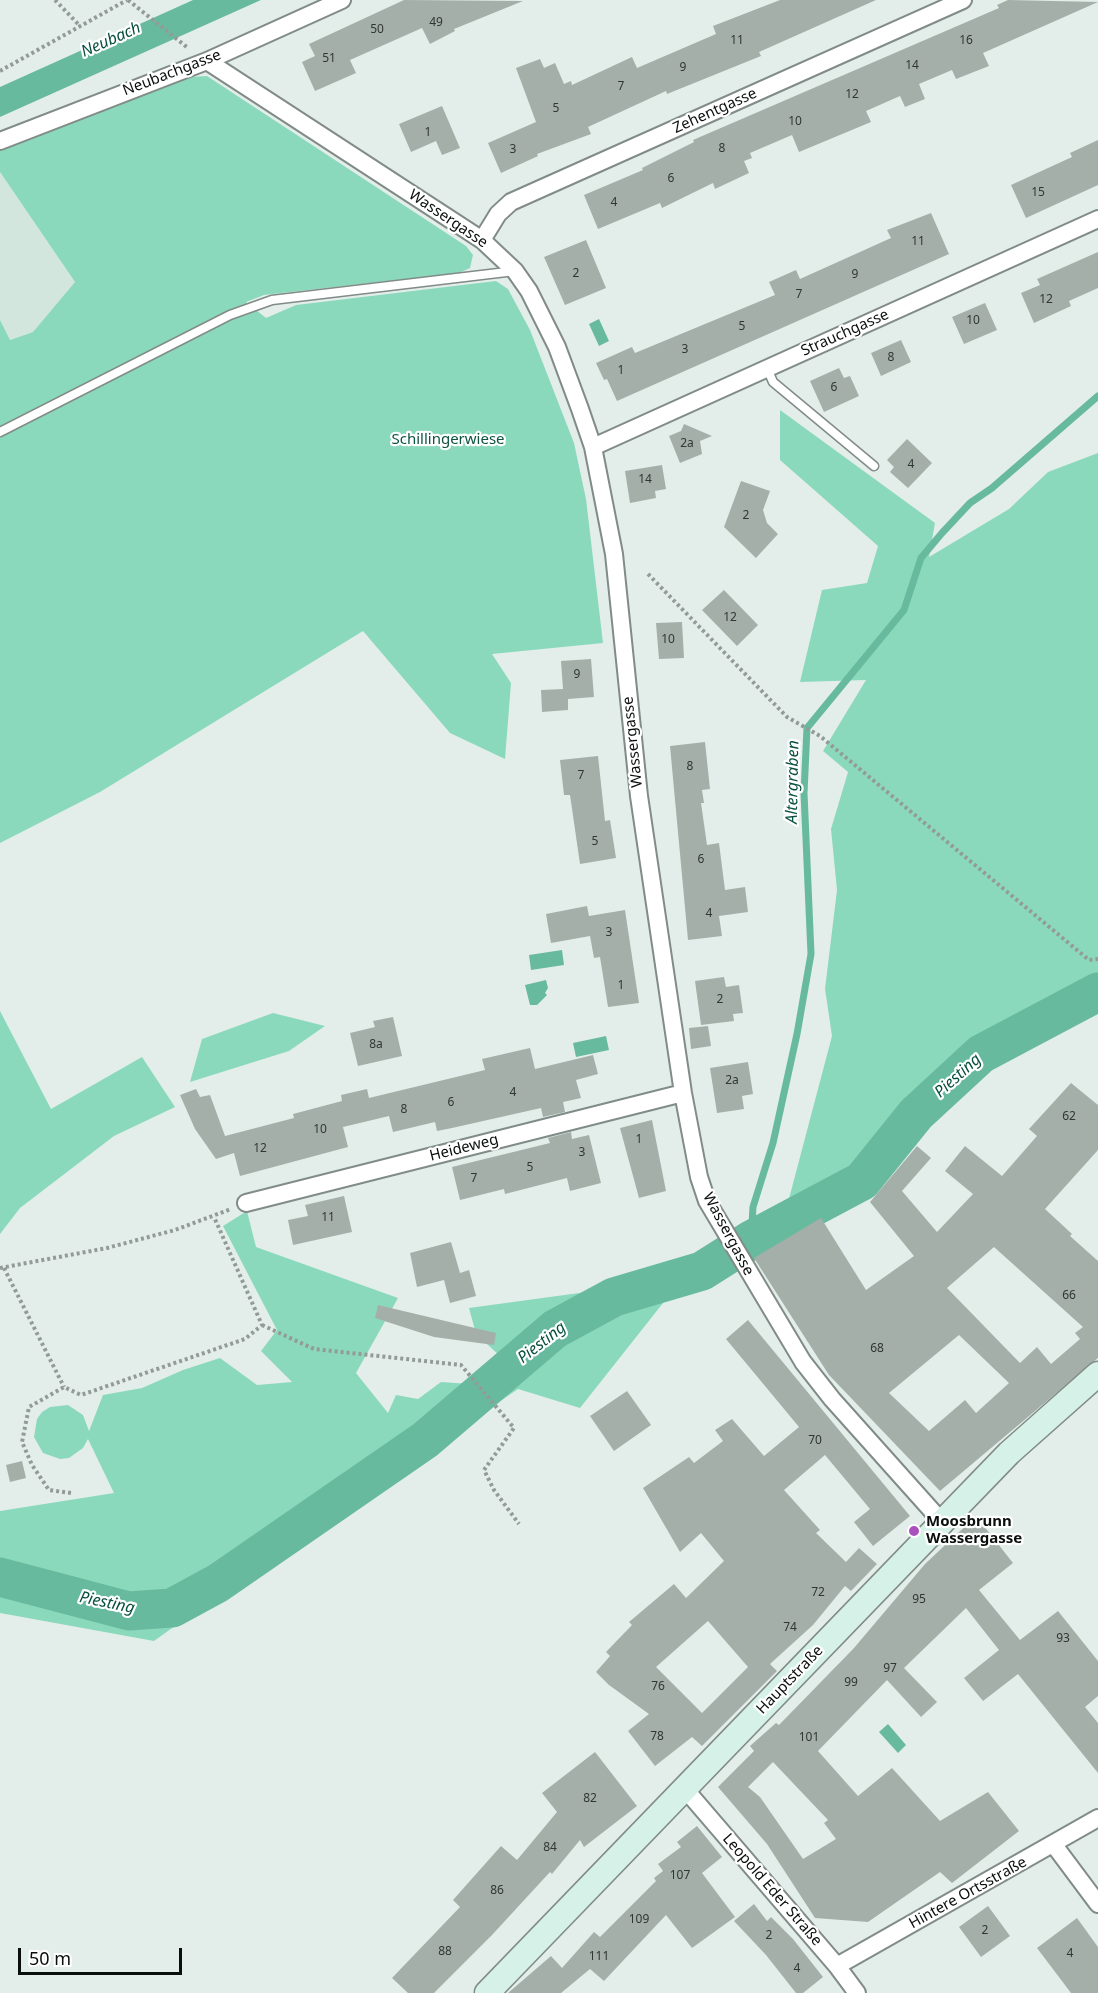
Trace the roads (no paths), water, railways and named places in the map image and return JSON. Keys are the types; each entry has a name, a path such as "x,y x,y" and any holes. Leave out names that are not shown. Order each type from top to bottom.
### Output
{"main road":[{"name":"Hauptstraße","path":"487,1993 1009,1453 1098,1374"}],"street":[{"name":"Neubachgasse","path":"0,141 207,61 342,0"},
{"name":"Zehentgasse","path":"482,240 498,214 511,202 963,0"},
{"name":"Wassergasse","path":"207,61 482,240 515,271 529,291 557,346 592,447 614,554 639,796 683,1093 699,1177 707,1201 719,1225 803,1362 832,1399 942,1522"},
{"name":"Strauchgasse","path":"592,447 1098,219"},
{"name":"Heideweg","path":"246,1203 683,1093"},
{"name":"Leopold Eder Straße","path":"685,1789 837,1966 857,1993"},
{"name":"Hintere Ortsstraße","path":"837,1966 1098,1818"},
{"path":"1054,1845 1098,1904"}],"lane":[{"path":"0,432 230,315 272,300 515,271"},
{"path":"767,368 773,382 874,466"}],"water":[{"name":"Neubach","path":"193,0 261,0 0,117 0,87"},
{"path":"599,319 609,341 599,346 589,324"},
{"path":"562,950 564,965 531,970 529,955"},
{"path":"546,980 548,988 545,993 547,995 537,1005 530,1005 525,985"},
{"path":"606,1036 609,1050 576,1057 573,1043"},
{"path":"888,1724 906,1745 898,1753 879,1732"}],"waterway":[{"name":"Altergraben","path":"751,1240 753,1207 773,1143 797,1034 811,954 804,793 807,728 904,610 921,558 942,533 970,503 992,488 1098,396"},
{"name":"Piesting","path":"0,1577 129,1611 172,1608 218,1583 425,1440 555,1329 614,1297 702,1271 751,1240 862,1181 916,1114 981,1054 1098,992"}],"place":[{"name":"Moosbrunn Wassergasse","path":"914,1531"}],"park label":[{"name":"Schillingerwiese","path":"448,440"}]}
